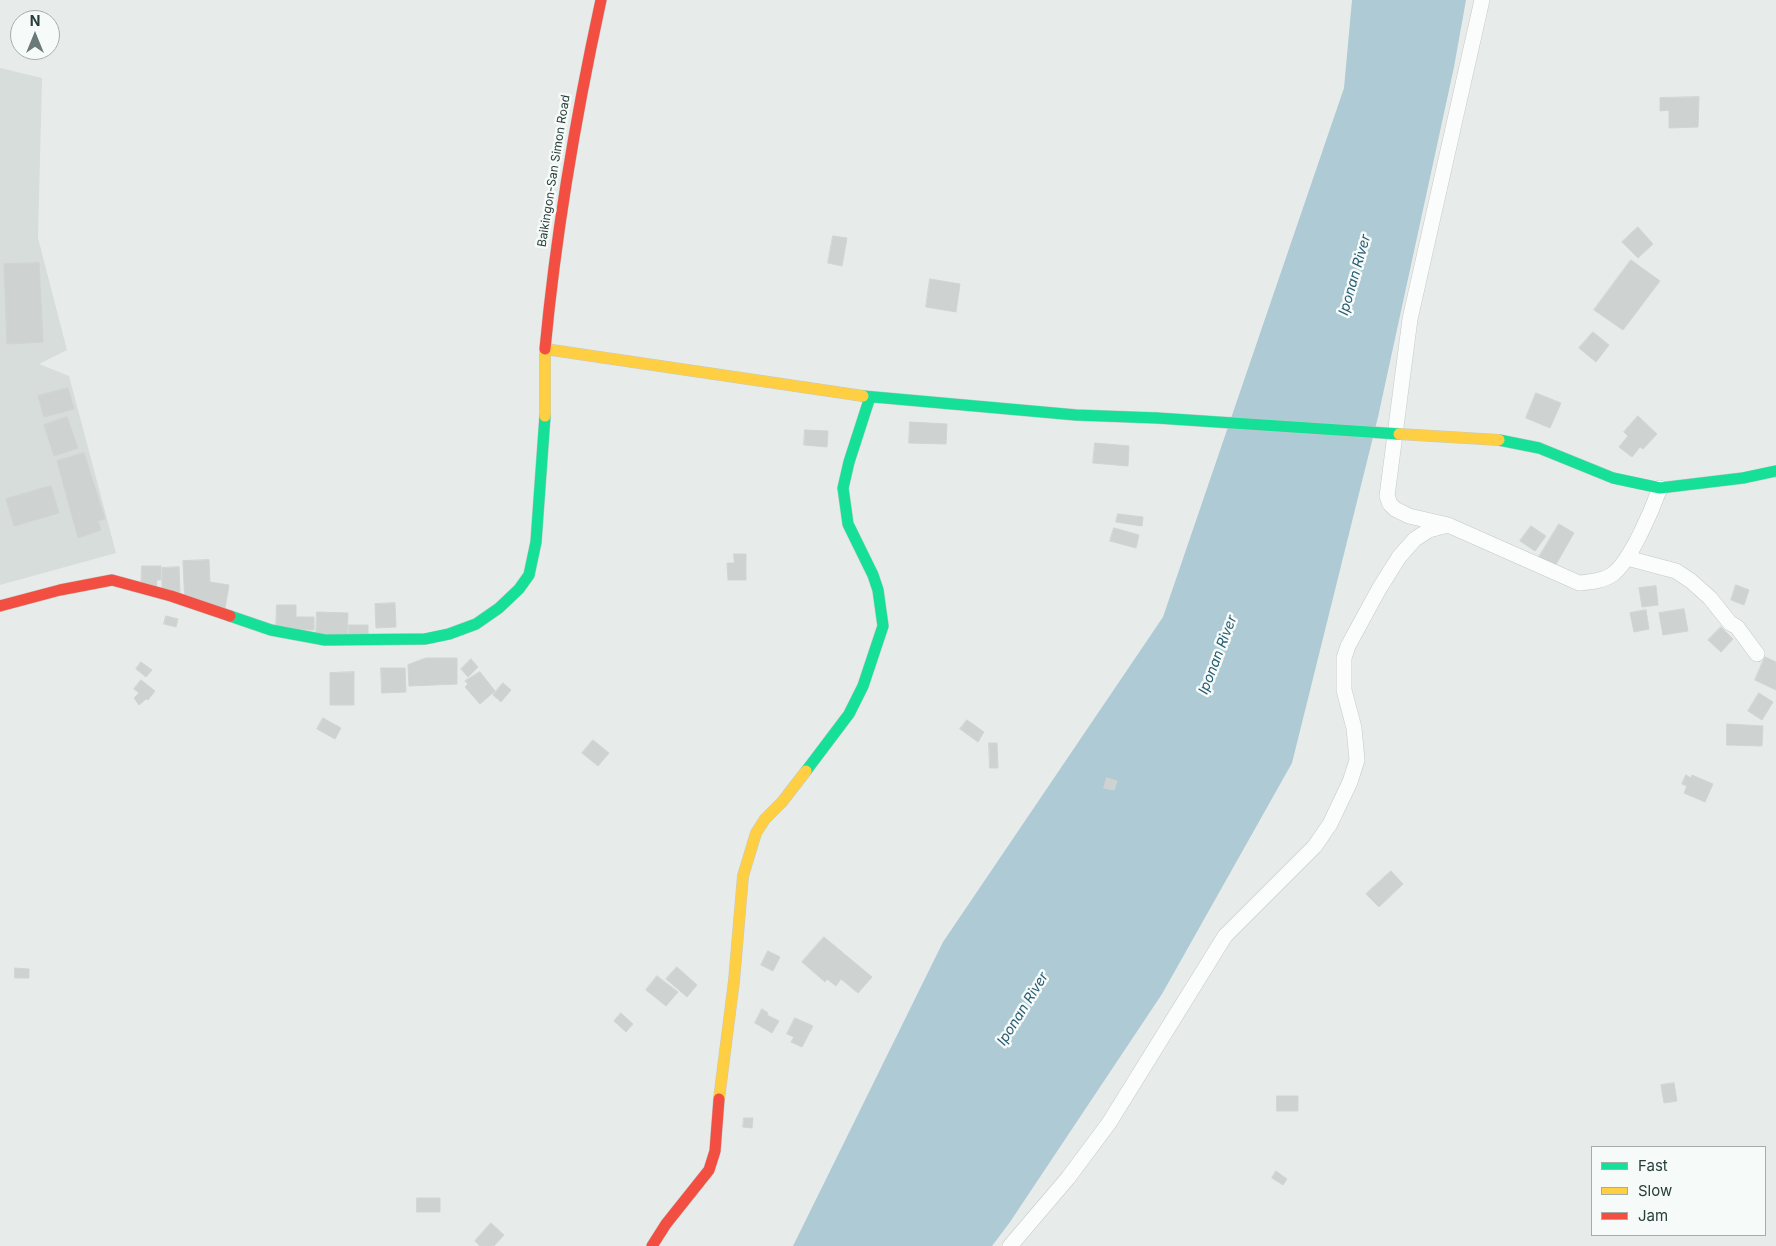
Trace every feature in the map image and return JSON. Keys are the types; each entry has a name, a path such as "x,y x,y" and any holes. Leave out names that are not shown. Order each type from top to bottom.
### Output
{"street":[{"name":"Baikingon-San Simon Road","path":"0,606 60,590 112,580 171,596 271,630 325,640 425,640 476,624 499,608 519,589 529,575 536,542 546,429 546,349 551,284 582,88 601,0"},
{"path":"1482,0 1410,319 1387,496 1390,504 1409,516 1448,525 1579,583 1596,581 1613,574 1627,558 1654,505 1660,488"},
{"path":"546,349 870,397 1076,415 1157,418 1499,440 1539,448 1613,478 1660,488 1743,478 1776,471"},
{"path":"652,1246 666,1224 709,1170 715,1151 719,1099 734,980 743,876 756,833 765,819 782,802 849,714 866,678 883,626 876,582 848,524 843,488 849,462 870,397"},
{"path":"1010,1246 1068,1178 1109,1123 1225,936 1315,846 1330,824 1350,782 1357,760 1354,728 1344,690 1344,658 1348,646 1399,556 1415,539 1429,530 1448,525"},
{"path":"1627,558 1676,571 1691,581 1710,598 1730,623 1737,627 1757,654"}],"shaded area":[{"path":"0,68 42,78 38,238 67,350 39,364 69,376 116,553 0,585"}],"water":[{"name":"Iponan River","path":"1352,0 1466,0 1454,67 1378,417 1292,763 1162,994 1010,1222 992,1246 793,1246 943,942 1163,617 1344,88"}],"building":[{"path":"1699,97 1698,127 1669,128 1669,110 1660,111 1660,98"},
{"path":"1638,227 1653,244 1638,258 1622,242"},
{"path":"833,236 847,238 842,266 828,263"},
{"path":"1631,260 1660,281 1623,330 1594,310"},
{"path":"39,263 43,342 7,344 4,264"},
{"path":"930,279 960,284 956,312 926,307"},
{"path":"1593,332 1609,345 1596,362 1579,348"},
{"path":"68,388 74,409 44,417 38,396"},
{"path":"1536,393 1561,403 1550,428 1526,418"},
{"path":"1638,416 1657,434 1643,449 1640,447 1632,457 1619,447 1628,436 1624,432"},
{"path":"67,417 78,448 54,456 44,425"},
{"path":"910,422 947,424 946,444 909,443"},
{"path":"805,430 828,431 827,447 804,445"},
{"path":"1095,443 1129,446 1128,466 1093,463"},
{"path":"84,453 105,519 98,521 101,530 78,538 57,461"},
{"path":"51,486 59,513 14,526 6,499"},
{"path":"1118,514 1143,517 1142,526 1116,522"},
{"path":"1559,524 1574,533 1555,566 1539,557"},
{"path":"1531,526 1546,536 1535,551 1520,541"},
{"path":"1114,528 1139,535 1136,548 1110,541"},
{"path":"734,554 746,554 746,580 728,580 727,563 734,563"},
{"path":"209,560 210,582 229,585 224,614 185,606 183,561"},
{"path":"142,566 161,566 161,580 157,580 156,591 141,590"},
{"path":"179,567 180,595 162,595 162,568"},
{"path":"1736,585 1749,590 1744,605 1731,600"},
{"path":"1656,586 1658,605 1642,607 1639,588"},
{"path":"395,603 396,627 376,628 375,604"},
{"path":"277,605 296,605 296,617 314,617 314,630 276,629"},
{"path":"1684,609 1688,631 1663,635 1659,613"},
{"path":"1646,610 1649,629 1634,632 1630,613"},
{"path":"317,612 348,613 347,638 316,636"},
{"path":"166,616 178,619 176,627 164,624"},
{"path":"349,625 368,625 368,642 349,643"},
{"path":"1721,627 1733,639 1721,652 1708,640"},
{"path":"1765,657 1776,662 1776,690 1755,680"},
{"path":"426,658 457,658 457,684 409,686 408,665"},
{"path":"471,659 478,667 468,677 461,669"},
{"path":"141,662 152,670 146,677 136,669"},
{"path":"381,668 405,668 406,692 382,693"},
{"path":"354,672 354,705 330,705 330,673"},
{"path":"480,672 495,691 480,704 465,687 468,684 465,681"},
{"path":"141,680 155,691 148,700 146,699 139,705 134,698 139,693 134,689"},
{"path":"503,683 511,690 501,702 493,695"},
{"path":"1759,693 1773,702 1762,720 1748,711"},
{"path":"323,718 341,728 335,739 317,729"},
{"path":"967,720 984,732 978,742 960,729"},
{"path":"1727,724 1763,726 1762,746 1727,745"},
{"path":"593,740 609,753 598,766 582,753"},
{"path":"989,743 997,743 998,768 990,768"},
{"path":"1686,775 1691,778 1692,775 1713,784 1705,802 1684,793 1687,786 1682,784"},
{"path":"1107,778 1117,781 1114,790 1104,788"},
{"path":"1391,871 1403,884 1379,907 1366,894"},
{"path":"824,937 872,977 858,993 841,979 836,986 827,979 825,982 802,962"},
{"path":"768,951 780,957 773,971 761,965"},
{"path":"677,967 697,985 687,997 666,979"},
{"path":"15,968 29,969 29,978 15,978"},
{"path":"657,976 678,992 666,1006 646,990"},
{"path":"762,1009 768,1013 767,1015 779,1021 772,1033 755,1023"},
{"path":"621,1013 633,1024 626,1032 614,1021"},
{"path":"795,1018 813,1026 802,1047 791,1042 794,1037 787,1034"},
{"path":"1674,1083 1677,1101 1664,1103 1661,1085"},
{"path":"1277,1096 1298,1096 1298,1111 1277,1111"},
{"path":"744,1118 753,1118 752,1128 743,1127"},
{"path":"1276,1171 1287,1179 1283,1185 1272,1178"},
{"path":"417,1198 440,1198 440,1212 417,1212"},
{"path":"491,1223 504,1235 494,1246 480,1246 475,1241"}],"traffic: fast":[{"path":"863,396 1076,415 1157,418"},
{"path":"806,771 849,714 863,686 883,626 878,590 873,575 848,524 843,488 849,462 870,397"},
{"path":"230,616 271,630 325,640 425,639 449,634 476,624 499,608 519,589 529,575 536,542 545,416"},
{"path":"1157,418 1399,434"},
{"path":"1499,440 1539,448 1613,478 1660,488 1743,478 1776,471"}],"traffic: slow":[{"path":"545,416 545,349 863,396"},
{"path":"1399,434 1499,440"},
{"path":"719,1099 734,981 743,876 756,833 765,819 782,802 806,771"}],"traffic: jam":[{"path":"545,349 568,173 583,86 601,0"},
{"path":"0,606 60,590 112,580 171,596 230,616"},
{"path":"652,1246 666,1224 709,1170 715,1151 719,1099"}]}
